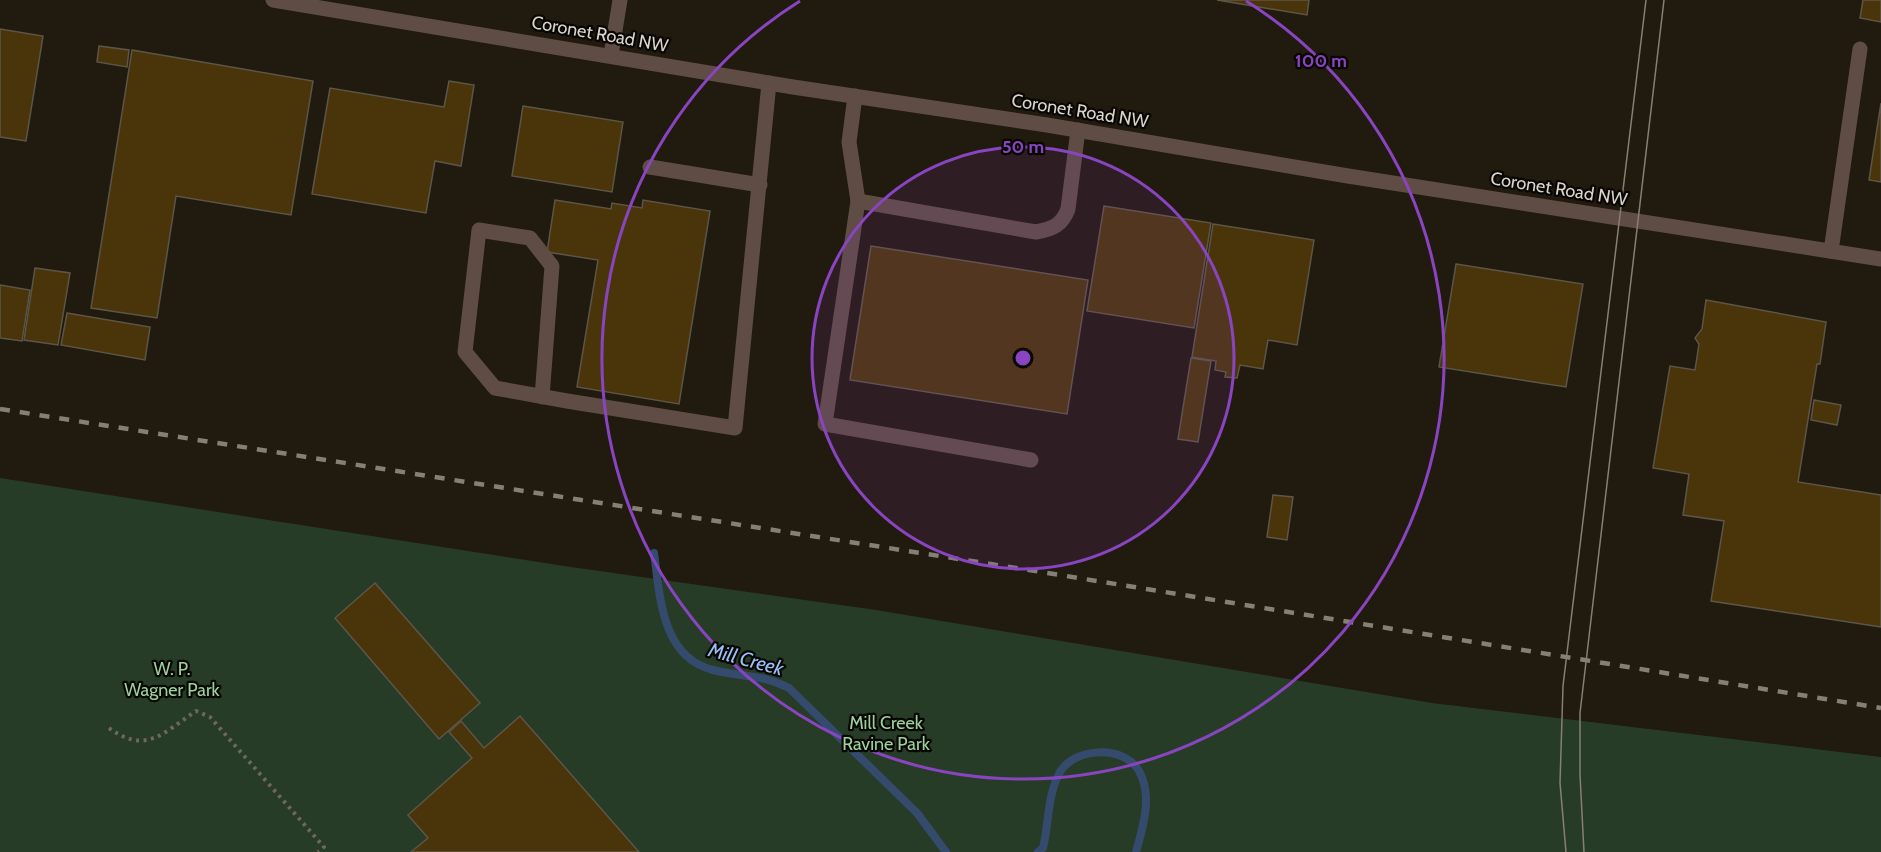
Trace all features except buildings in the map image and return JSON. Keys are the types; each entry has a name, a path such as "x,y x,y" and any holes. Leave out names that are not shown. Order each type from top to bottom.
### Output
{"street":[{"name":"Coronet Road NW","path":"273,0 1348,176 1881,259"},
{"path":"610,55 620,0"},
{"path":"1832,251 1860,49"},
{"path":"542,397 552,266 530,238 479,230 465,352 495,388 542,397 735,428 769,82"},
{"path":"855,96 849,142 858,201 825,424 1031,460"},
{"path":"858,201 1036,232 1052,229 1063,221 1068,209 1078,130"},
{"path":"650,167 760,185"}],"path":[{"path":"108,728 124,739 146,742 196,711 210,717 324,847 318,852"}],"green space":[{"name":"W. P. Wagner Park","path":"0,478 564,566 876,610 1432,703 1881,757 1881,852 0,852"}],"waterway":[{"name":"Mill Creek","path":"654,553 658,587 666,622 683,652 696,663 713,670 760,678 789,688 917,813 946,852"},
{"name":"Mill Creek","path":"1038,852 1043,848 1050,800 1060,772 1077,758 1099,752 1111,753 1132,763 1139,771 1143,781 1145,812 1136,852"}],"tram line":[{"path":"1566,852 1560,783 1563,686 1646,0"},
{"path":"1584,852 1580,713 1664,0"}],"railway":[{"path":"0,409 1029,570 1881,708"}],"park label":[{"name":"Mill Creek Ravine Park","path":"886,733"}]}
